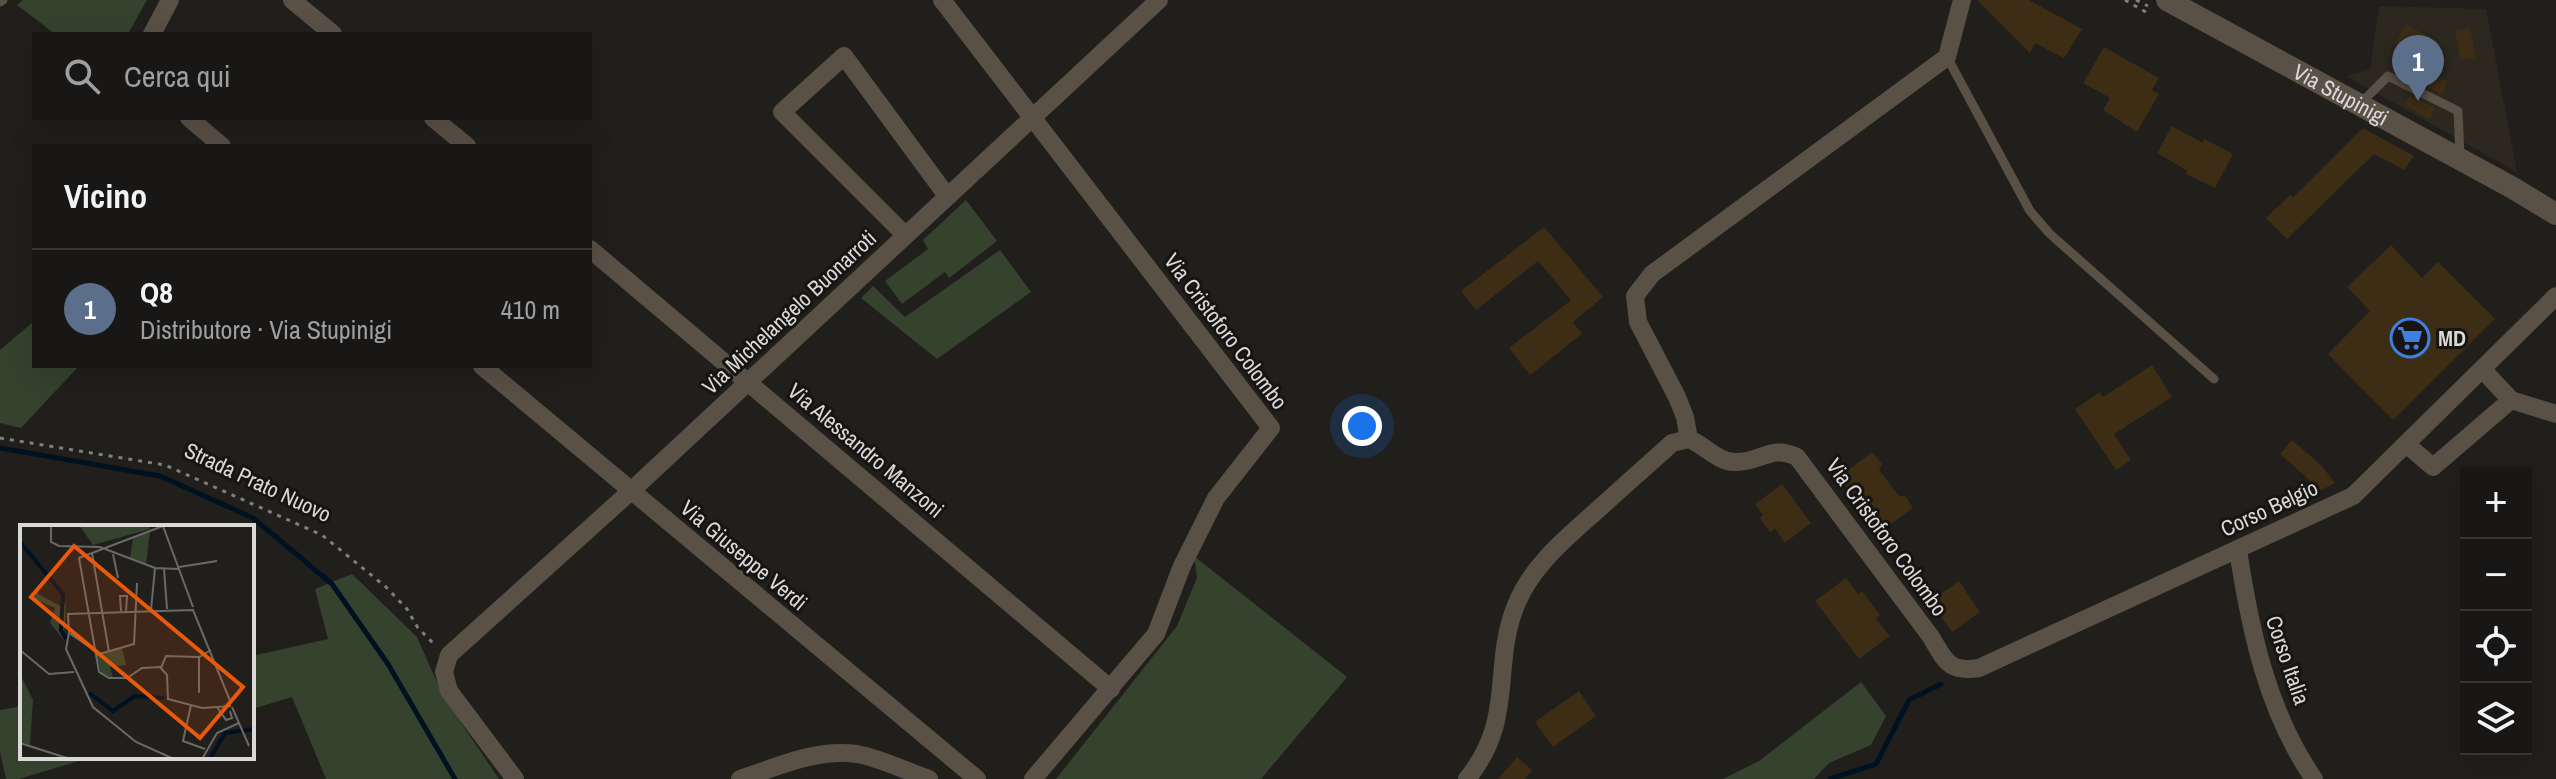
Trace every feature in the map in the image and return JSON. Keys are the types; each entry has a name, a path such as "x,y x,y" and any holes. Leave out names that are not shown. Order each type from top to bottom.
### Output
{"street":[{"path":"153,32 170,0"},
{"path":"292,0 331,32"},
{"name":"Via Cristoforo Colombo","path":"942,0 1271,428 1216,498 1182,566 1156,634 1033,779"},
{"name":"Via Michelangelo Buonarroti","path":"449,655 750,382 1159,0"},
{"path":"1467,779 1486,751 1500,710 1510,620 1525,584 1570,534 1638,472 1672,443 1689,439 1677,397 1638,322 1635,296 1652,274 1947,57 1962,0"},
{"name":"Via Stupinigi","path":"2167,0 2556,214"},
{"path":"905,235 782,112 844,56 947,196"},
{"path":"191,120 220,144"},
{"path":"435,120 465,144"},
{"name":"Via Stupinigi","path":"2513,188 2556,200"},
{"name":"Via Alessandro Manzoni","path":"592,251 1111,689"},
{"name":"Corso Belgio","path":"1946,662 1955,669 1979,668 2353,496 2556,296"},
{"name":"Via Giuseppe Verdi","path":"484,368 977,779"},
{"path":"2482,369 2511,400 2556,414"},
{"path":"2406,444 2433,467 2511,400"},
{"name":"Via Cristoforo Colombo","path":"1689,439 1724,460 1735,462 1779,451 1797,457 1931,637 1946,662"},
{"name":"Corso Italia","path":"2238,550 2257,654 2280,714 2314,779"},
{"path":"449,655 444,672 449,691 515,779"},
{"path":"740,779 799,759 833,753 859,754 929,779"}],"lane":[{"path":"1947,57 2030,211 2050,234 2214,379"},
{"path":"2359,105 2388,76 2458,111 2460,159"}],"path":[{"name":"Strada Prato Nuovo","path":"0,438 165,465 322,535 386,587 407,609 418,628 449,655"}],"shaded area":[{"path":"2379,6 2486,9 2517,172 2346,76 2370,70"}],"green space":[{"path":"23,0 147,0 129,32 52,32 17,5"},
{"path":"966,200 997,241 949,278 945,272 902,304 885,281 928,249 923,240"},
{"path":"1000,250 1031,292 937,359 861,298 873,286 905,317"},
{"path":"32,323 32,368 77,368 21,428 0,423 0,350"},
{"path":"1194,556 1347,677 1261,779 1056,779 1177,626 1197,578"},
{"path":"352,574 417,637 443,696 499,779 326,779 292,697 254,708 254,656 328,639 315,589"},
{"path":"1861,682 1886,716 1871,745 1829,763 1814,779 1723,779 1759,761"},
{"path":"20,706 20,759 85,759 19,779 6,779 0,752 0,710"}],"building":[{"path":"1977,0 2029,0 2082,29 2064,58 2035,43 2030,53"},
{"path":"2406,24 2437,41 2426,61 2395,44"},
{"path":"2470,28 2476,57 2461,60 2455,31"},
{"path":"2104,47 2159,78 2152,90 2159,94 2137,132 2103,110 2110,98 2083,83"},
{"path":"2425,70 2447,81 2443,95 2418,82"},
{"path":"2410,95 2435,108 2430,119 2405,105"},
{"path":"2172,126 2203,143 2204,139 2233,154 2215,188 2186,174 2188,171 2157,153"},
{"path":"2363,128 2414,156 2404,170 2374,154 2287,239 2266,218 2290,195 2293,197"},
{"path":"1544,227 1603,297 1573,322 1582,334 1530,375 1509,348 1571,300 1538,261 1476,310 1461,291"},
{"name":"MD","path":"2391,245 2422,278 2438,262 2495,319 2393,420 2328,354 2370,311 2347,287"},
{"path":"2152,365 2172,397 2114,434 2131,460 2116,470 2075,409 2100,392 2103,397"},
{"path":"2292,440 2321,465 2335,483 2318,492 2280,454"},
{"path":"1872,452 1882,464 1879,470 1899,496 1905,496 1913,508 1880,532 1839,477"},
{"path":"1782,484 1811,523 1785,543 1775,529 1770,532 1755,504"},
{"path":"1846,578 1858,594 1862,591 1880,615 1876,619 1890,636 1859,659 1815,601"},
{"path":"1959,581 1980,612 1952,632 1930,601"},
{"path":"1579,691 1596,716 1553,747 1535,722"},
{"path":"1517,757 1532,770 1525,779 1498,779"}],"waterway":[{"path":"0,448 160,476 253,518 332,584 388,664 455,779"},
{"path":"1830,779 1876,764 1909,700 1941,684"}],"place":[{"name":"Q8","path":"2418,101"},
{"name":"MD","path":"2410,338"}]}
